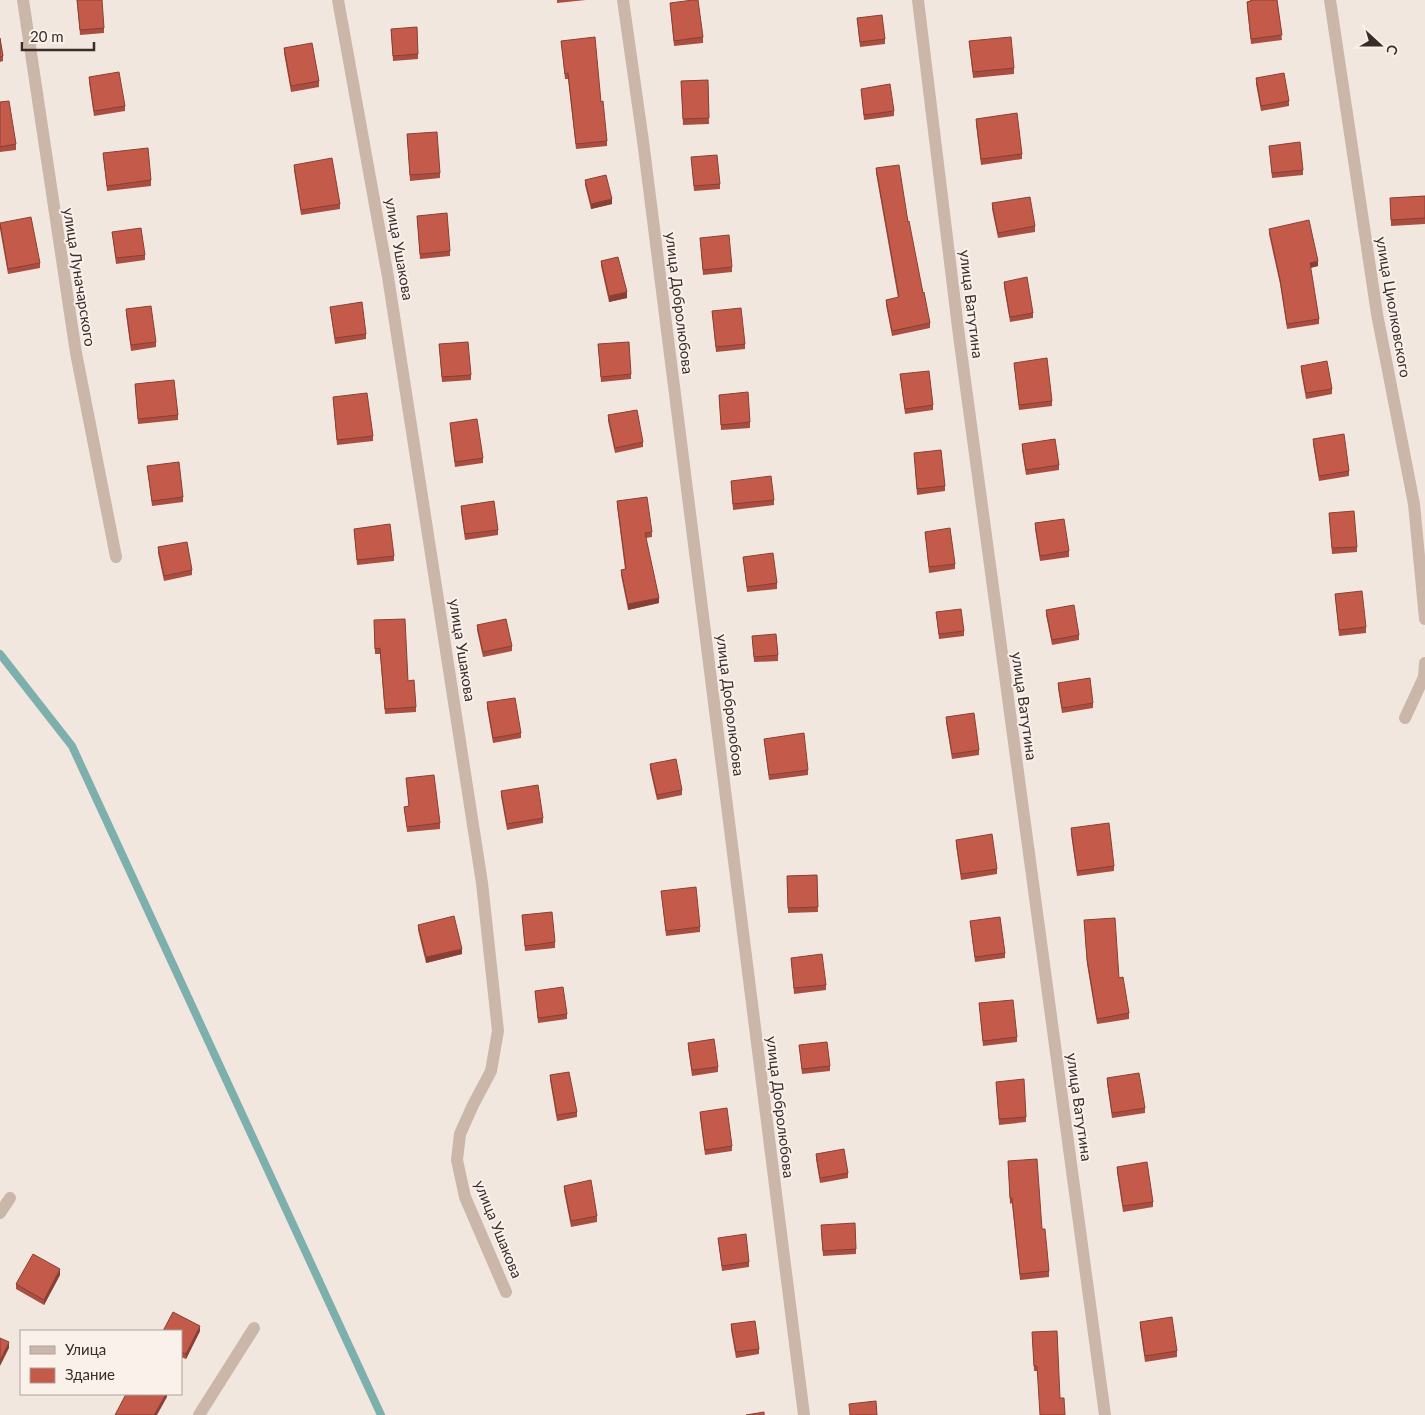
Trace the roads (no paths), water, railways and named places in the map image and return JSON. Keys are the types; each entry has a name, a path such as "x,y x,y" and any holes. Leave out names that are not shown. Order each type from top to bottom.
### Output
{"street":[{"name":"улица Луначарского","path":"23,0 76,353 116,557"},
{"name":"улица Ушакова","path":"338,0 390,287 482,883 498,1031 491,1071 460,1134 456,1160 465,1197 506,1292"},
{"name":"улица Добролюбова","path":"623,0 643,142 804,1415"},
{"name":"улица Ватутина","path":"918,0 959,336 1105,1415"},
{"name":"улица Циолковского","path":"1330,0 1377,314 1414,504 1425,620"},
{"path":"1405,718 1424,677 1425,663"},
{"path":"0,1212 10,1198"},
{"path":"199,1415 254,1328"}],"waterway":[{"path":"0,654 72,746 381,1415"}]}
